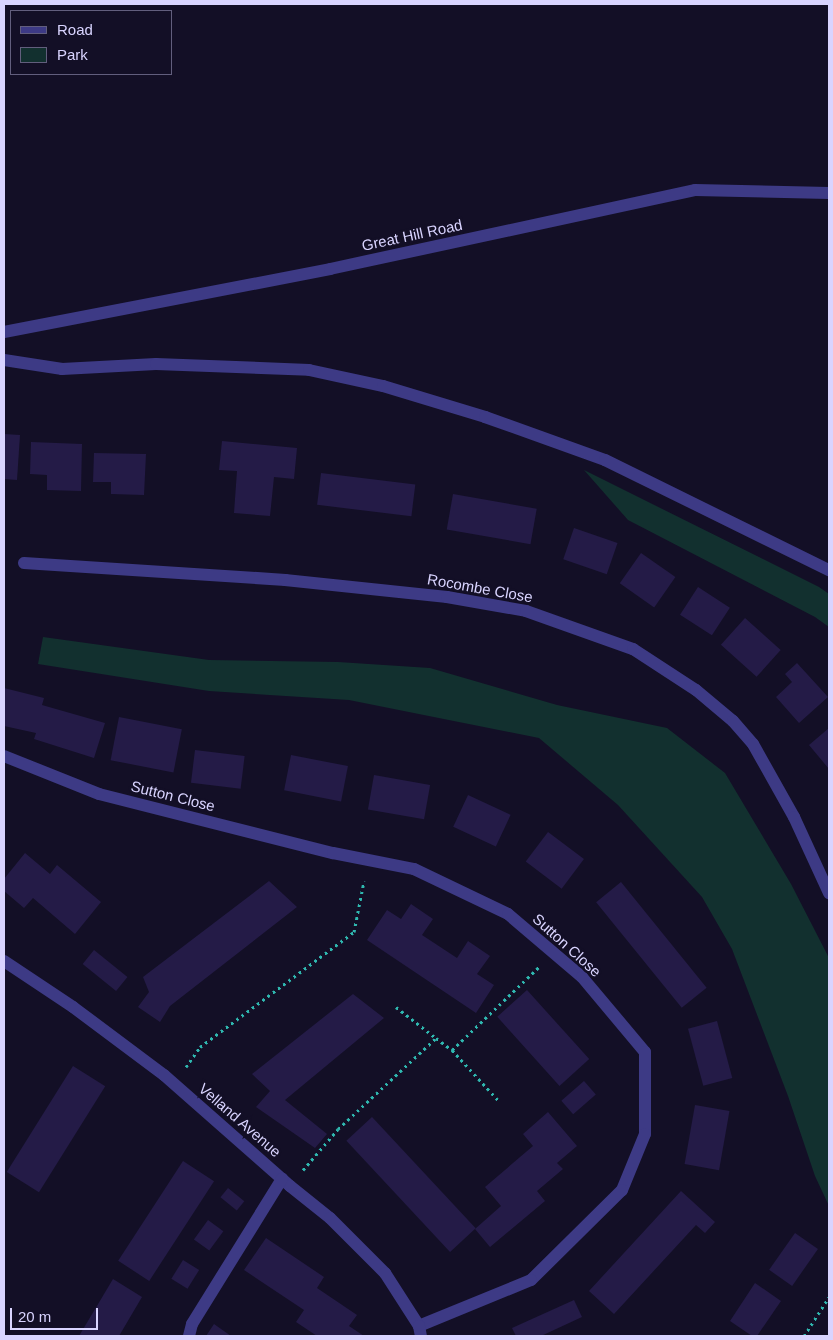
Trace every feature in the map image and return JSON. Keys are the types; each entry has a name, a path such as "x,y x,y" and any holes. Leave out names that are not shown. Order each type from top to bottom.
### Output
{"street":[{"name":"Great Hill Road","path":"4,332 330,269 695,190 829,194"},
{"path":"4,360 62,369 156,364 230,365 309,370 383,386 485,417 605,460 829,570"},
{"name":"Rocombe Close","path":"24,564 285,580 447,596 526,611 633,649 696,690 733,721 753,744 794,817 829,893"},
{"name":"Sutton Close","path":"4,756 99,794 333,853 414,869 508,914 582,977 646,1052 645,1134 622,1190 531,1280 420,1331"},
{"name":"Velland Avenue","path":"4,961 72,1007 174,1084 286,1183 330,1218 385,1273 420,1331"},
{"path":"189,1336 192,1324 286,1183"}],"path":[{"path":"174,1084 200,1047 354,932 369,860"},
{"path":"452,1050 554,953"},
{"path":"396,1007 452,1050 498,1100"},
{"path":"286,1183 338,1129 436,1038"},
{"path":"804,1336 829,1298"}],"green space":[{"path":"584,470 819,587 829,594 829,627 815,617 628,520"},
{"path":"43,637 209,660 338,662 430,668 557,705 667,728 725,773 791,884 829,958 829,1206 815,1176 788,1096 732,949 702,897 618,805 539,738 349,700 209,691 38,664"}],"building":[{"path":"4,434 20,435 17,480 4,479"},
{"path":"222,441 297,448 294,479 274,477 270,516 234,513 237,471 219,470"},
{"path":"31,442 82,444 81,491 47,490 47,475 30,474"},
{"path":"94,453 146,454 144,495 111,494 111,482 93,482"},
{"path":"321,473 415,485 411,516 317,505"},
{"path":"453,494 537,509 530,544 447,529"},
{"path":"574,528 617,543 607,574 563,559"},
{"path":"641,553 675,577 654,607 620,583"},
{"path":"698,587 730,608 712,635 680,615"},
{"path":"745,618 781,650 757,677 721,645"},
{"path":"797,663 828,697 799,723 776,697 792,682 785,674"},
{"path":"4,688 44,698 42,705 105,723 94,758 34,739 36,733 4,726"},
{"path":"119,717 182,729 173,772 111,760"},
{"path":"829,728 829,769 809,745"},
{"path":"195,750 245,756 241,789 191,783"},
{"path":"291,755 348,766 341,801 284,790"},
{"path":"374,775 430,785 424,819 368,809"},
{"path":"468,795 511,815 496,847 453,827"},
{"path":"548,832 584,859 562,889 526,862"},
{"path":"25,853 50,874 57,865 101,902 75,934 33,898 24,908 4,891 4,879"},
{"path":"269,881 297,907 170,1006 160,1022 138,1007 149,992 143,977"},
{"path":"621,882 707,988 682,1008 596,902"},
{"path":"411,904 433,919 422,935 457,958 468,941 490,956 477,974 494,985 476,1013 367,940 387,910 401,919"},
{"path":"94,950 127,977 116,991 83,964"},
{"path":"527,990 589,1059 560,1086 497,1017"},
{"path":"353,994 384,1018 285,1100 327,1134 315,1148 256,1107 270,1091 252,1074"},
{"path":"717,1021 732,1078 703,1086 688,1029"},
{"path":"73,1066 105,1086 39,1192 7,1172"},
{"path":"584,1081 596,1095 573,1114 561,1101"},
{"path":"695,1105 729,1111 719,1170 685,1164"},
{"path":"548,1112 577,1146 557,1163 563,1169 537,1191 545,1201 490,1247 475,1229 501,1206 485,1187 533,1146 523,1134"},
{"path":"372,1117 476,1228 450,1252 346,1141"},
{"path":"183,1161 214,1181 149,1281 118,1261"},
{"path":"228,1188 244,1201 237,1211 220,1197"},
{"path":"681,1191 715,1222 705,1233 696,1225 614,1314 589,1291"},
{"path":"208,1220 223,1231 209,1251 194,1239"},
{"path":"795,1233 818,1249 792,1286 769,1270"},
{"path":"266,1238 324,1277 317,1288 357,1315 349,1326 364,1336 317,1336 296,1322 304,1310 244,1270"},
{"path":"183,1260 199,1270 187,1289 171,1279"},
{"path":"113,1279 142,1297 119,1336 79,1336"},
{"path":"755,1283 781,1301 757,1336 752,1336 730,1321"},
{"path":"574,1300 582,1317 541,1336 516,1336 512,1328"},
{"path":"214,1324 231,1336 206,1336"}]}
